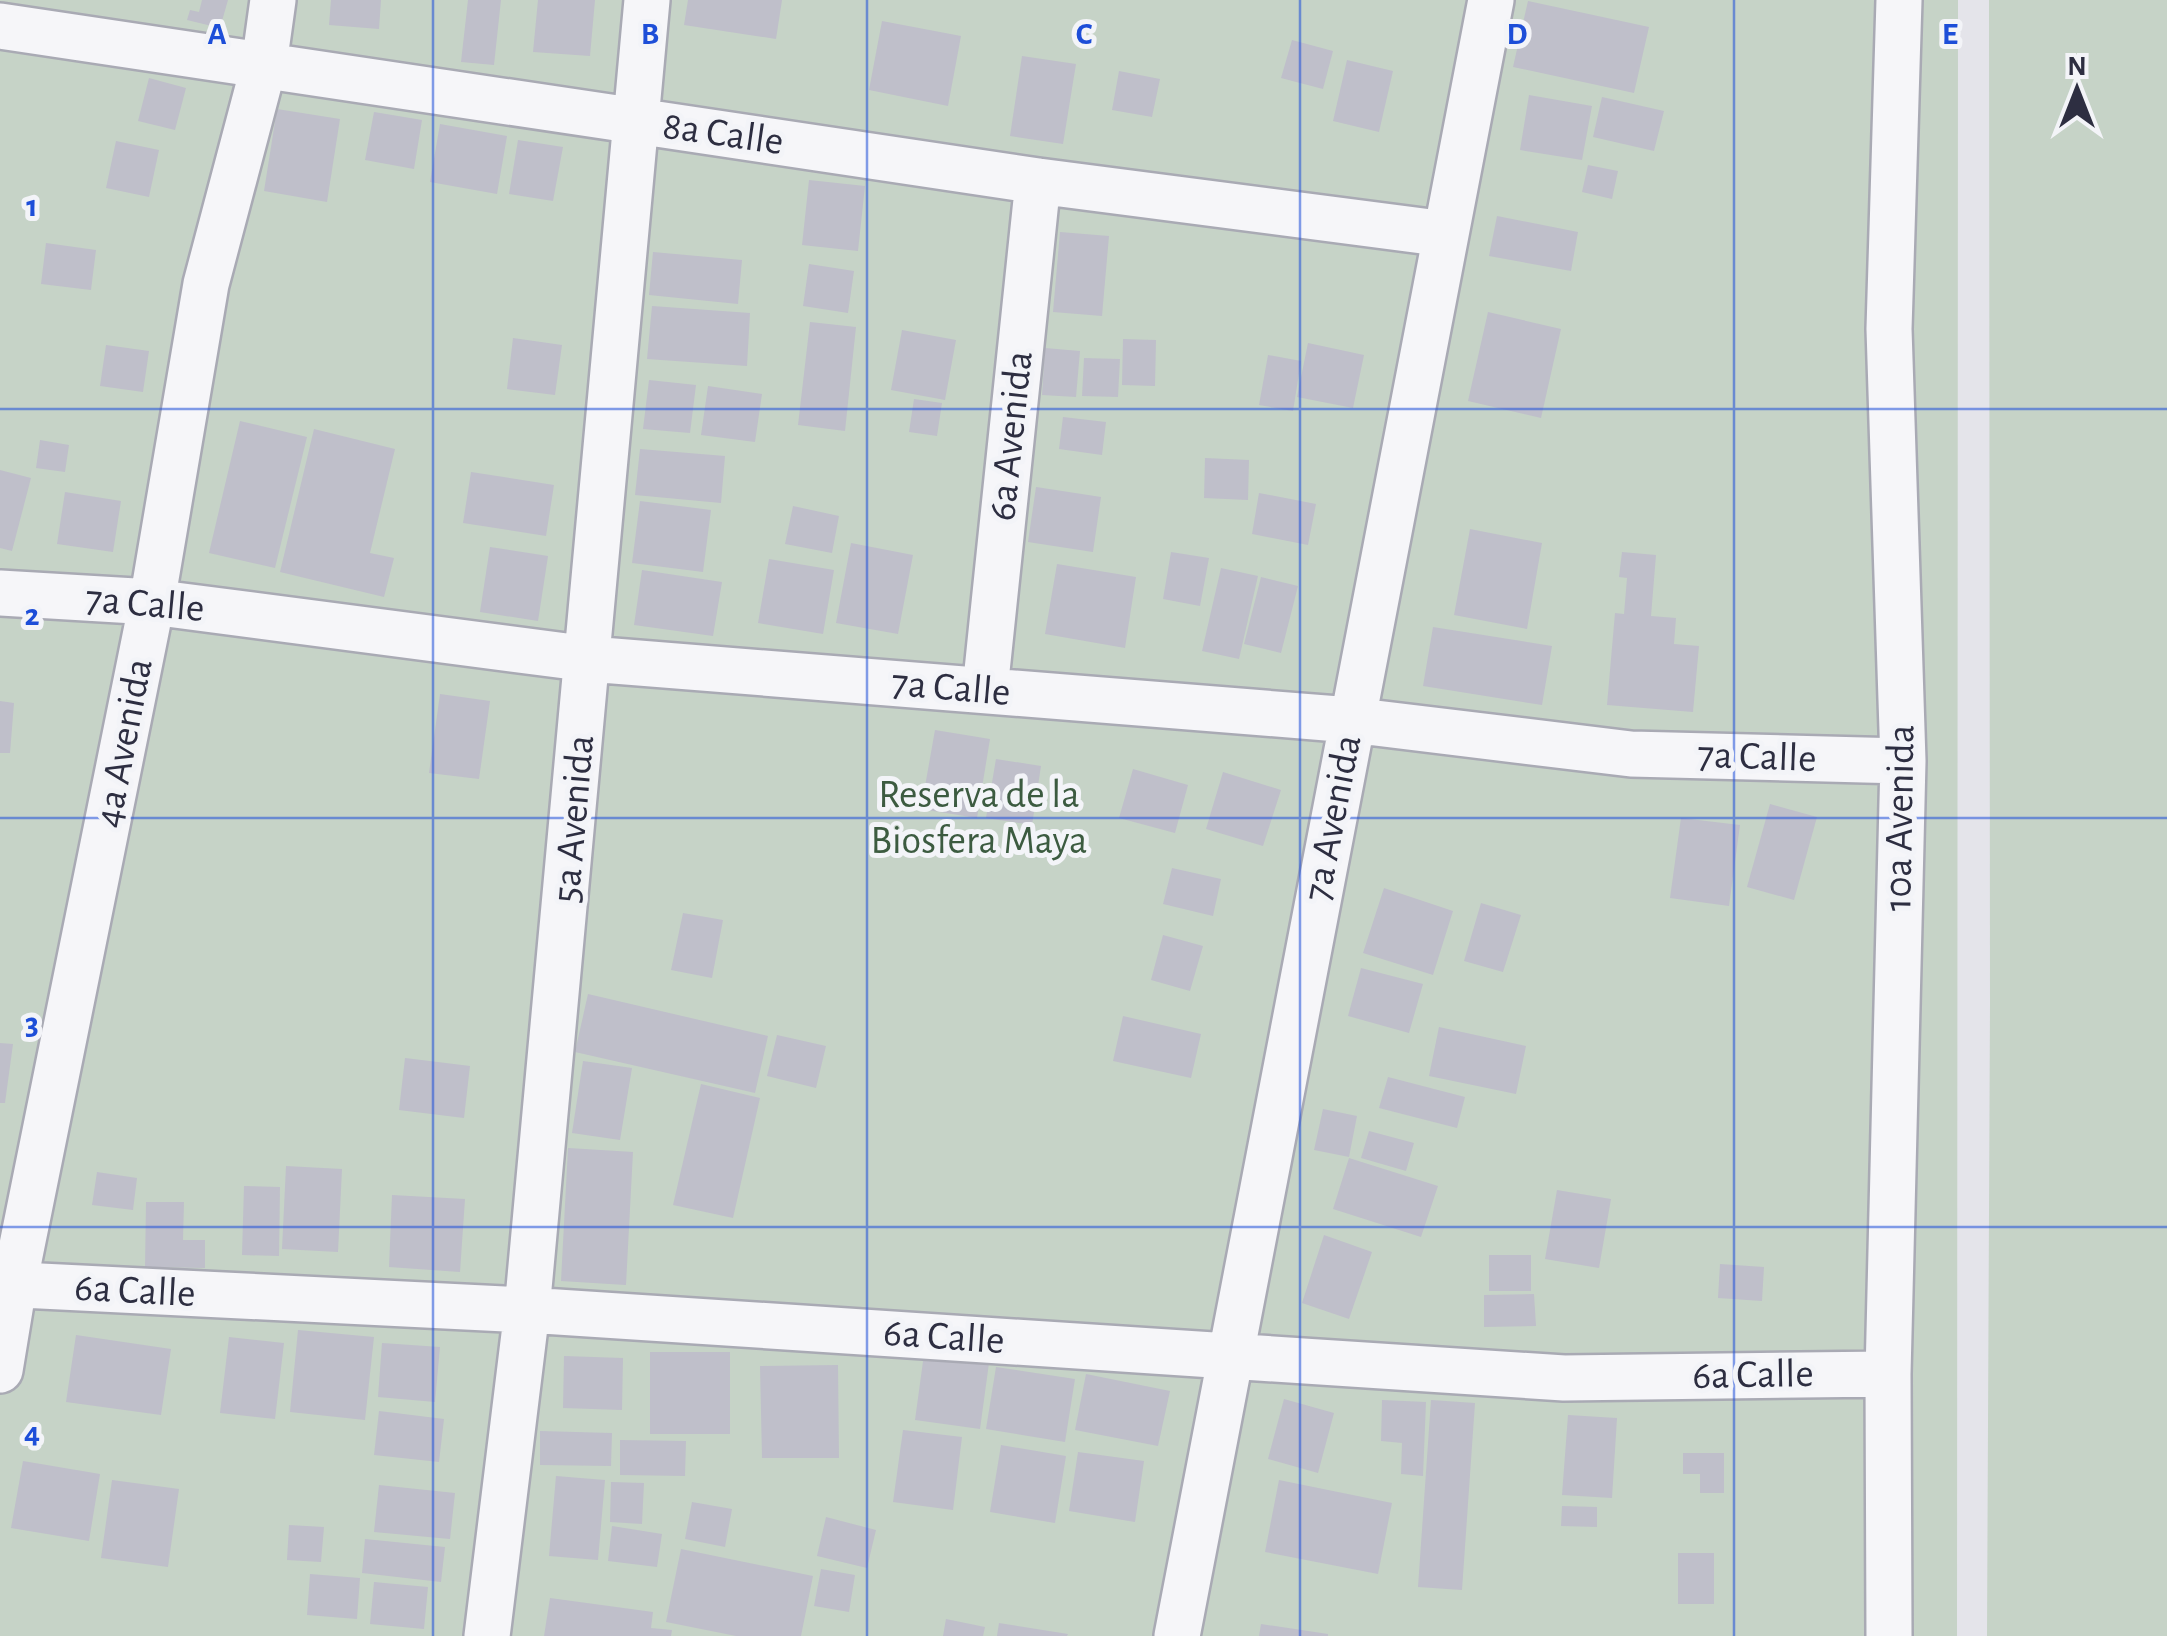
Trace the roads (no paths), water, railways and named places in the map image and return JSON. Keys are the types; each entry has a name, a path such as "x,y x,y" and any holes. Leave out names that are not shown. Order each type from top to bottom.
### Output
{"street":[{"name":"4a Avenida","path":"0,1370 7,1284 152,602 206,284 264,65 273,0"},
{"name":"5a Avenida","path":"487,1636 526,1310 647,0"},
{"name":"7a Avenida","path":"1177,1636 1491,0"},
{"name":"10a Avenida","path":"1889,1636 1888,1374 1903,761 1889,328 1899,0"},
{"name":"8a Calle","path":"0,26 1038,181 1446,234"},
{"name":"6a Avenida","path":"984,690 1038,181"},
{"name":"7a Calle","path":"0,593 152,602 589,658 1351,720 1630,754 1903,761"},
{"name":"6a Calle","path":"7,1284 526,1310 1564,1378 1888,1374"}],"park label":[{"name":"Reserva de la Biosfera Maya","path":"979,818"}]}
